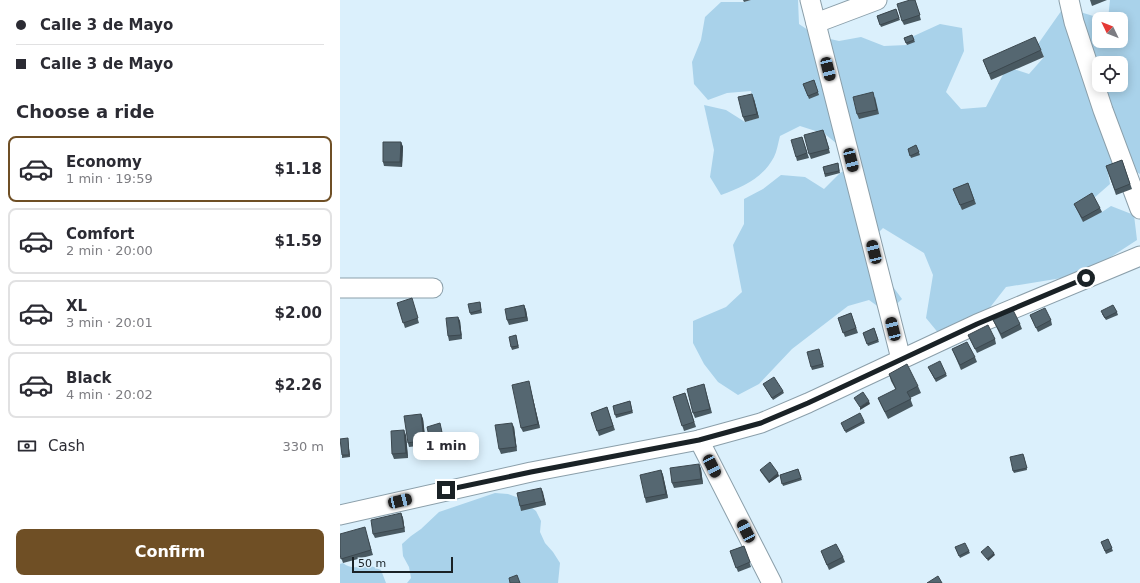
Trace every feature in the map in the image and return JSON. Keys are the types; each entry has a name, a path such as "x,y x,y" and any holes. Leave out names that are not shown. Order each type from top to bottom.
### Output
{"street":[{"path":"810,0 901,359"},
{"path":"816,23 877,0"},
{"path":"1069,0 1074,22 1103,110 1140,209"},
{"path":"340,515 531,472 699,440 761,423 808,403 977,324 1140,256"},
{"path":"340,288 433,288"},
{"path":"699,440 772,583"}],"shaded area":[{"path":"751,0 798,0 799,24 817,36 839,41 861,37 884,46 907,45 905,40 940,24 962,28 964,51 946,92 961,109 986,107 1007,67 1029,74 1044,57 1038,44 1064,7 1092,16 1092,48 1128,48 1128,12 1109,12 1110,0 1140,0 1140,174 1123,165 1108,171 1110,184 1094,198 1102,212 1111,206 1134,215 1137,240 1097,266 1074,276 1006,287 977,324 940,335 926,318 933,275 924,253 883,228 868,243 888,280 902,299 887,313 869,300 848,306 792,349 759,384 738,395 718,382 704,364 693,343 693,321 726,307 742,292 733,245 744,224 744,199 763,189 781,175 805,177 824,189 840,173 848,169 842,148 825,134 800,126 780,136 774,157 758,177 737,189 721,195 710,177 714,150 704,105 726,110 745,122 758,118 751,91 727,93 708,100 694,84 692,62 701,40 705,17 721,2 744,2"},
{"path":"495,493 508,494 519,498 536,511 541,521 540,532 545,543 560,563 558,583 407,583 411,578 409,567 403,556 402,544 439,512"},
{"path":"343,563 352,567 371,566 381,570 386,583 340,583 340,564"}],"building":[{"path":"915,0 920,15 902,21 897,4"},
{"path":"896,9 899,18 880,25 877,16"},
{"path":"912,35 914,40 906,43 904,38"},
{"path":"1035,37 1041,50 989,74 983,60"},
{"path":"814,80 818,92 808,96 803,84"},
{"path":"873,92 877,110 857,114 853,97"},
{"path":"752,94 757,114 743,117 738,97"},
{"path":"823,130 829,149 809,154 804,135"},
{"path":"802,137 807,153 796,157 791,140"},
{"path":"383,142 401,142 400,162 383,162"},
{"path":"916,145 919,152 910,156 908,149"},
{"path":"1122,160 1130,184 1115,190 1106,166"},
{"path":"838,163 839,171 825,174 823,167"},
{"path":"968,183 974,200 960,205 953,189"},
{"path":"1092,193 1100,208 1082,218 1074,204"},
{"path":"412,298 418,318 403,323 397,303"},
{"path":"480,302 481,310 470,313 468,304"},
{"path":"524,305 526,317 507,320 505,309"},
{"path":"1113,305 1117,312 1105,318 1101,311"},
{"path":"1045,308 1051,320 1036,328 1030,315"},
{"path":"1013,310 1020,324 1001,334 993,320"},
{"path":"851,313 856,328 843,333 838,318"},
{"path":"458,317 461,335 448,336 446,318"},
{"path":"988,325 995,339 975,349 968,335"},
{"path":"874,328 878,340 867,344 863,333"},
{"path":"516,335 518,346 511,347 509,337"},
{"path":"967,342 975,357 960,365 952,349"},
{"path":"819,349 823,364 811,367 807,352"},
{"path":"940,361 946,374 935,379 928,367"},
{"path":"907,364 918,386 907,392 911,399 885,412 878,398 896,389 889,374"},
{"path":"774,377 783,391 772,398 763,384"},
{"path":"529,381 538,424 521,428 512,385"},
{"path":"704,384 710,409 693,413 687,389"},
{"path":"863,392 869,401 860,407 854,398"},
{"path":"685,393 694,422 682,426 673,397"},
{"path":"630,401 632,411 615,415 613,406"},
{"path":"607,407 613,426 597,431 591,413"},
{"path":"860,413 864,421 845,431 841,423"},
{"path":"421,414 424,440 408,443 404,416"},
{"path":"440,423 446,451 433,454 427,427"},
{"path":"512,423 516,447 499,449 495,425"},
{"path":"404,430 406,453 392,454 391,431"},
{"path":"348,438 349,455 342,455 340,439"},
{"path":"1023,454 1027,468 1013,471 1010,457"},
{"path":"770,462 778,473 769,481 760,470"},
{"path":"699,464 701,479 672,483 670,468"},
{"path":"798,469 801,478 782,484 780,475"},
{"path":"661,470 666,494 645,498 640,475"},
{"path":"541,488 544,501 520,506 517,493"},
{"path":"401,513 404,528 373,534 371,520"},
{"path":"365,527 371,550 341,559 340,534"},
{"path":"1108,539 1112,548 1105,551 1101,542"},
{"path":"965,543 969,551 959,556 955,547"},
{"path":"836,544 843,557 827,565 821,551"},
{"path":"744,546 750,562 736,568 730,551"},
{"path":"988,546 994,553 987,559 981,552"},
{"path":"517,575 520,583 510,583 509,578"},
{"path":"938,576 942,583 927,583"}],"route":[{"path":"446,490 699,440 761,423 808,403 977,324 1086,278"}]}
